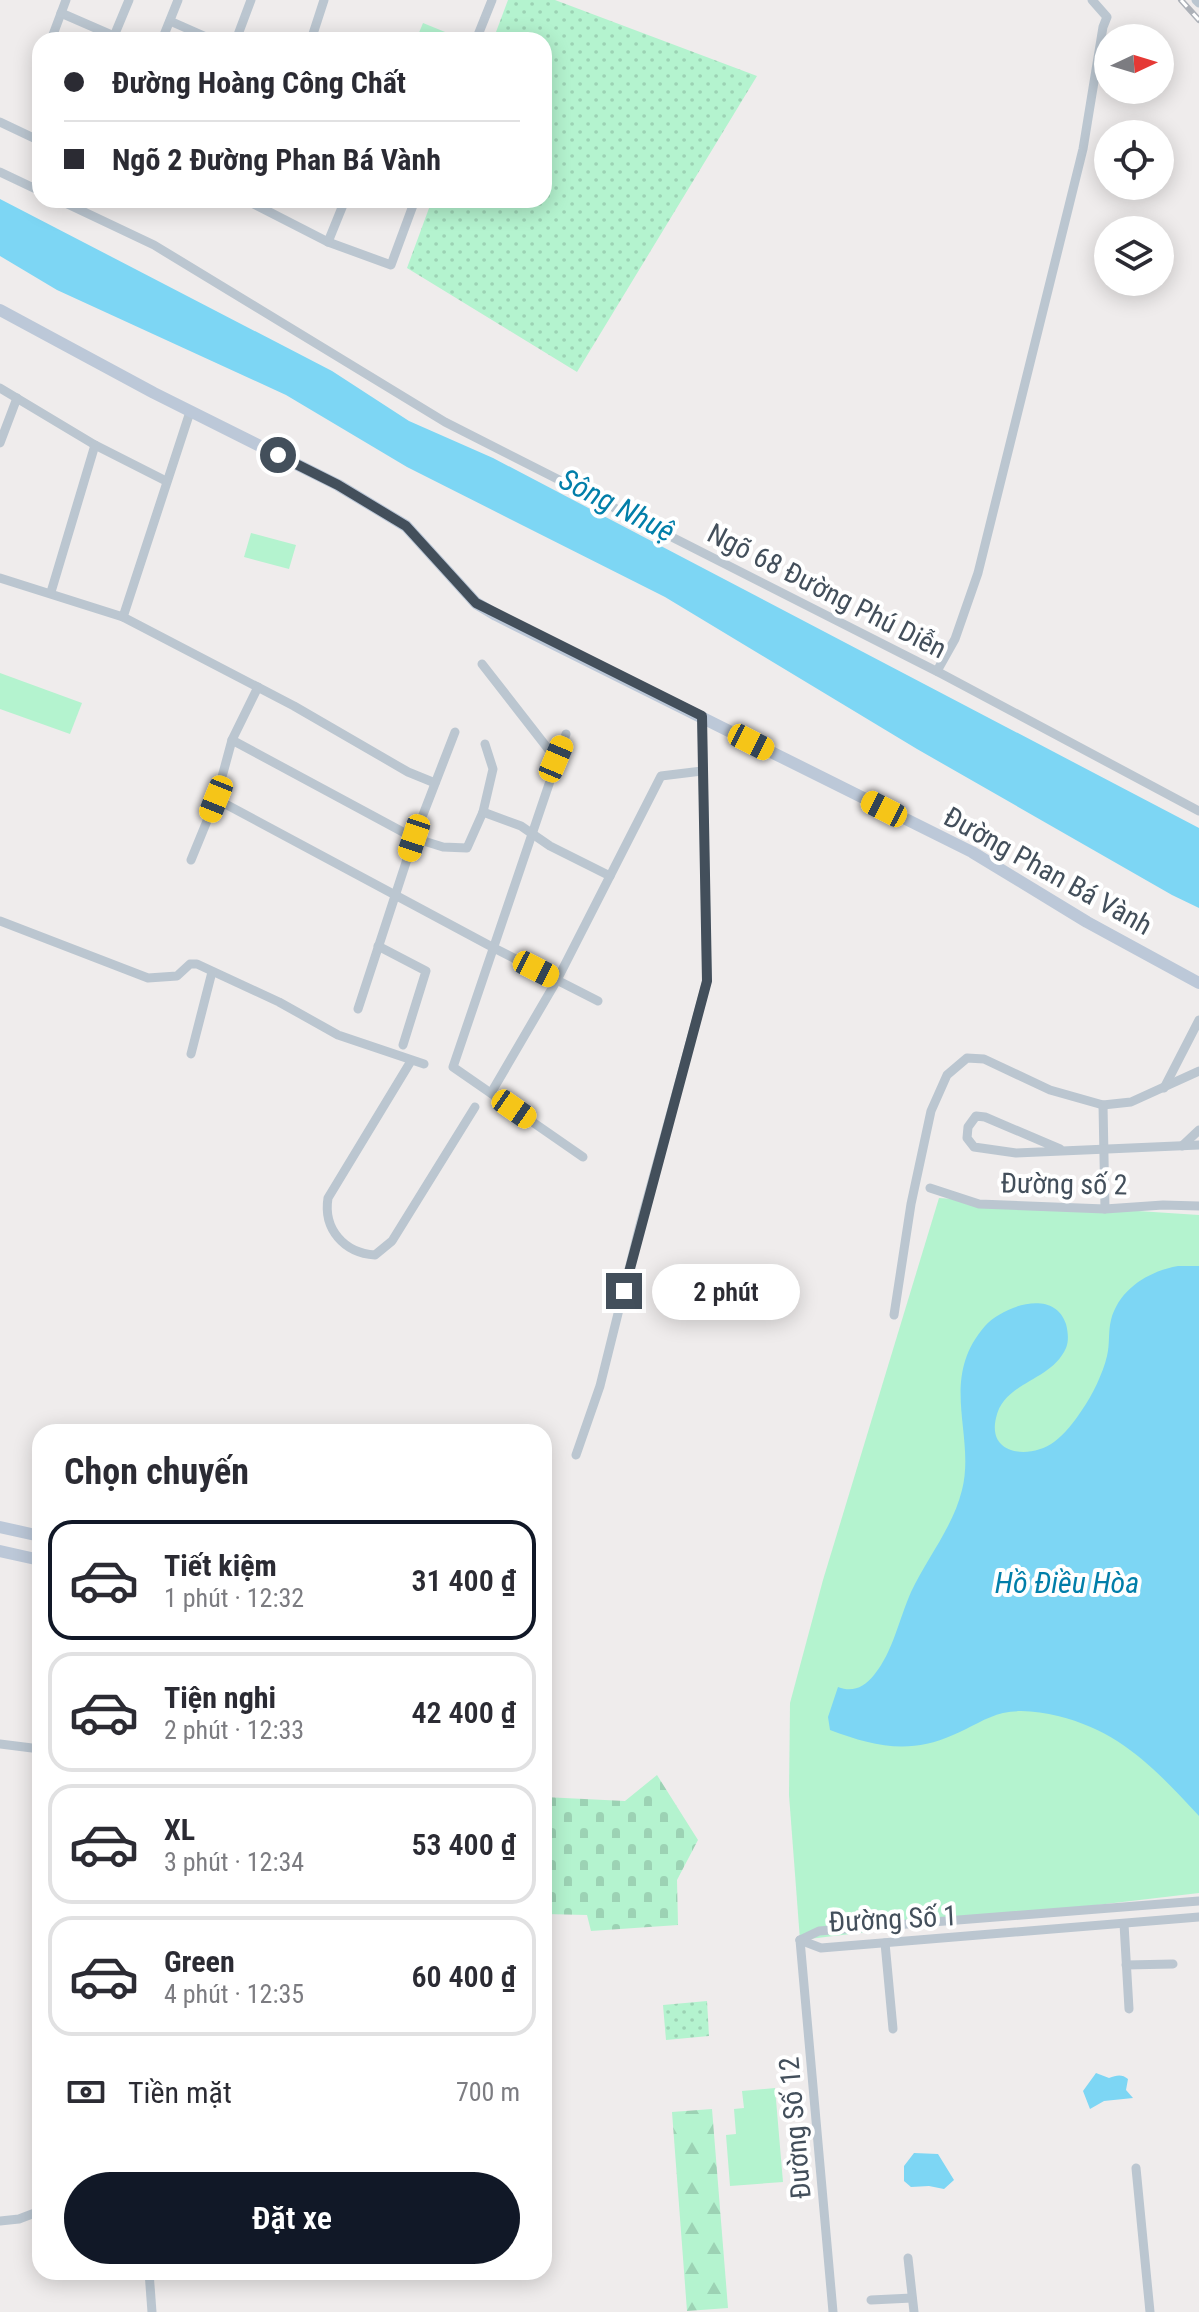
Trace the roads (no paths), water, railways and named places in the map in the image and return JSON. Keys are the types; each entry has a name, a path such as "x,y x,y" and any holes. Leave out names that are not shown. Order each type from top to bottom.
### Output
{"street":[{"path":"54,32 66,0"},
{"path":"121,32 129,0"},
{"path":"165,32 178,0"},
{"path":"239,32 251,0"},
{"path":"314,32 324,0"},
{"path":"479,32 492,0"},
{"path":"937,671 955,639 978,573 1083,149 1107,17 1092,0"},
{"path":"61,13 105,32"},
{"path":"170,21 195,32"},
{"path":"0,122 32,137"},
{"path":"0,172 32,187"},
{"name":"Ngõ 68 Đường Phú Diễn","path":"76,208 154,245 445,422 937,671 1199,811"},
{"path":"262,208 328,242 391,265 412,208"},
{"path":"328,242 342,208"},
{"name":"Đường Phan Bá Vành","path":"0,310 190,412 338,485 406,526 476,603 972,852 1087,922 1199,983"},
{"path":"0,388 95,445 166,481"},
{"path":"0,443 17,398"},
{"path":"123,617 190,412"},
{"path":"51,592 95,445"},
{"path":"0,578 123,617 258,687 408,772 435,783"},
{"path":"482,664 556,759"},
{"path":"191,860 216,799 232,740 258,687"},
{"path":"576,1455 600,1386 707,981 702,716"},
{"path":"358,1009 414,838 455,732"},
{"path":"566,734 453,1067 583,1157"},
{"path":"232,740 414,838 443,847 467,848 483,812 493,769 485,744"},
{"path":"491,1093 557,980 661,776 702,771"},
{"path":"216,799 598,1001"},
{"path":"483,812 521,826 550,846 610,876"},
{"path":"0,921 147,978 177,976 190,964 197,964 279,1002 338,1035 424,1064"},
{"path":"378,946 426,971 403,1045"},
{"path":"191,1054 212,972"},
{"path":"1164,1088 1199,1020"},
{"path":"894,1315 911,1204 931,1111 947,1075 967,1058 984,1059 1050,1090 1103,1105 1131,1102 1199,1071"},
{"path":"411,1061 328,1198 326,1209 330,1224 344,1244 357,1254 375,1255 392,1241 475,1107"},
{"path":"1103,1105 1105,1209"},
{"path":"1060,1149 985,1117 976,1116 968,1127 967,1138 974,1147 1016,1153 1199,1145"},
{"path":"1182,1146 1199,1130"},
{"name":"Đường số 2","path":"930,1188 979,1204 1105,1209 1199,1206"},
{"path":"0,1527 32,1534"},
{"path":"0,1551 32,1558"},
{"path":"0,1744 32,1748"},
{"name":"Đường Số 1","path":"800,1940 819,1931 1199,1901"},
{"name":"Đường Số 1","path":"800,1940 821,1948 1199,1917"},
{"path":"1124,1924 1129,2009"},
{"name":"Đường Số 12","path":"800,1940 833,2312"},
{"path":"885,1943 893,2029"},
{"path":"1126,1965 1173,1964"},
{"path":"1136,2168 1150,2312"},
{"path":"0,2221 32,2214"},
{"path":"908,2258 914,2312"},
{"path":"150,2280 152,2312"},
{"path":"871,2300 912,2298"}],"water":[{"path":"0,199 332,371 409,421 493,458 1199,828 1199,908 917,749 665,597 407,467 286,395 57,290 0,256"},
{"name":"Hồ Điều Hòa","path":"1178,1266 1199,1266 1199,1816 1136,1755 1101,1732 1058,1716 1017,1711 1003,1713 937,1741 906,1746 876,1744 830,1730 828,1717 838,1687 853,1689 862,1686 881,1666 917,1579 958,1504 965,1469 961,1408 964,1367 971,1346 985,1326 1004,1312 1028,1304 1051,1306 1060,1313 1066,1324 1068,1342 1059,1359 1008,1396 996,1418 995,1431 1004,1447 1013,1451 1034,1451 1062,1435 1090,1398 1105,1363 1111,1320 1121,1299 1146,1277"},
{"path":"1096,2073 1109,2078 1126,2077 1126,2090 1133,2098 1104,2101 1090,2109 1083,2091"},
{"path":"914,2153 938,2154 954,2180 944,2189 911,2187 904,2181 904,2166"}],"railway":[{"path":"1181,0 1199,20"}],"water label":[{"name":"Sông Nhuệ","path":"617,505"}]}
